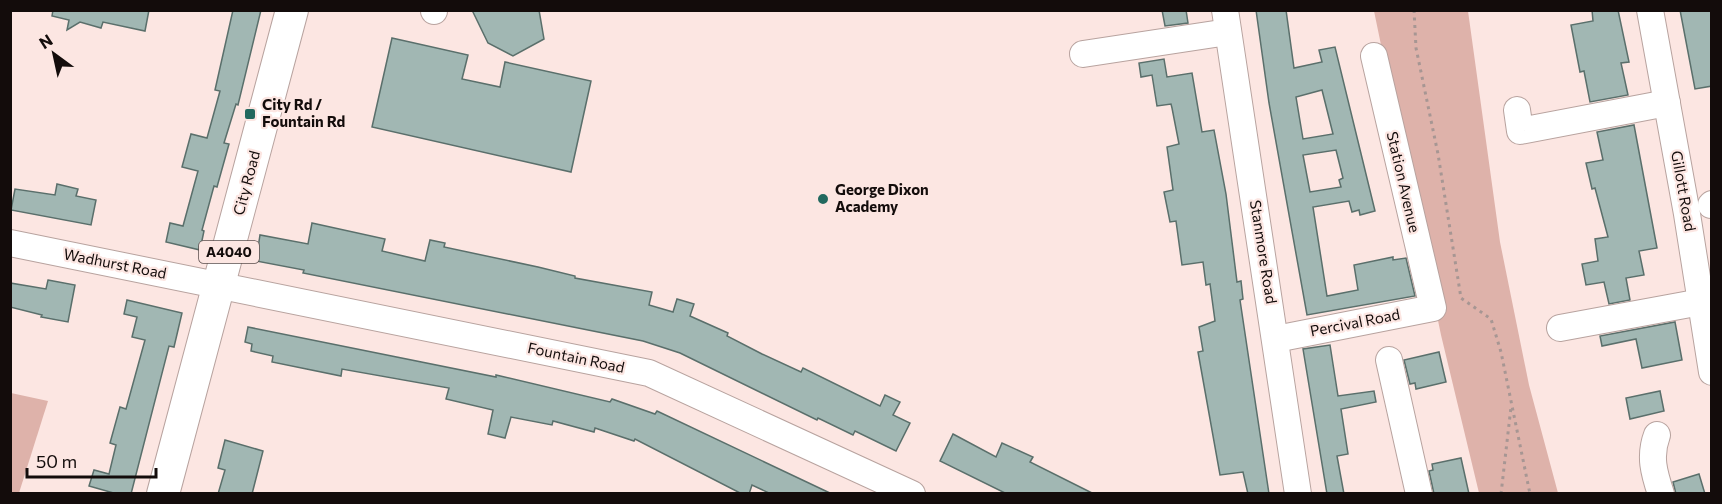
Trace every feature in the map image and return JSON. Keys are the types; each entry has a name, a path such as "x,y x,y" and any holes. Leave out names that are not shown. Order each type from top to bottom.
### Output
{"main road":[{"name":"City Road","path":"163,494 292,10"}],"street":[{"name":"Gillott Road","path":"1650,10 1712,372"},
{"path":"1083,54 1227,21"},
{"name":"Stanmore Road","path":"1227,21 1298,494"},
{"name":"Station Avenue","path":"1374,56 1433,308"},
{"path":"1516,110 1520,131 1667,103"},
{"name":"Wadhurst Road","path":"10,243 220,286"},
{"name":"Fountain Road","path":"220,286 650,373 912,494"},
{"path":"1560,328 1701,302"},
{"name":"Percival Road","path":"1276,339 1433,308"},
{"path":"1389,360 1419,494"},
{"path":"1657,435 1652,448 1654,471 1661,494"}],"path":[{"path":"1414,10 1416,48 1440,165 1461,298 1491,319 1512,402 1530,494"},
{"path":"1501,494 1512,402"}],"shaded area":[{"path":"1374,11 1468,11 1500,242 1529,385 1558,493 1479,493 1441,335"},
{"path":"11,393 48,401 19,493 11,493"}],"building":[{"path":"53,10 149,10 145,31 103,22 101,28 80,22 67,30 69,20 52,16"},
{"path":"233,10 261,10 238,105 236,104 224,143 229,144 217,187 214,186 202,230 204,231 200,250 166,242 170,223 183,226 198,171 182,167 191,134 207,138 220,91 215,90"},
{"path":"472,10 539,10 544,39 513,56 488,43"},
{"path":"1162,10 1186,10 1188,23 1165,26"},
{"path":"1256,10 1286,10 1294,68 1322,62 1319,50 1335,47 1375,211 1360,215 1359,210 1352,212 1349,201 1313,207 1327,296 1358,290 1354,265 1393,257 1393,260 1406,258 1415,296 1307,315 1269,103","holes":["1322,90 1333,134 1303,139 1296,97","1336,150 1343,178 1339,180 1341,187 1310,192 1303,155"]},
{"path":"1592,10 1618,10 1629,62 1621,63 1628,95 1590,102 1584,71 1580,72 1571,25 1593,21"},
{"path":"1680,10 1712,10 1712,86 1695,89"},
{"path":"392,38 468,55 462,79 500,87 505,62 591,81 571,172 372,127"},
{"path":"1164,59 1167,77 1192,73 1202,132 1214,130 1226,194 1237,282 1241,281 1243,299 1240,300 1269,494 1248,494 1243,472 1220,475 1198,352 1203,351 1199,327 1215,321 1210,284 1206,285 1203,262 1182,265 1176,221 1170,222 1164,192 1173,190 1167,147 1179,144 1172,108 1171,104 1157,106 1152,75 1141,77 1139,63"},
{"path":"1634,125 1657,248 1639,251 1644,275 1626,278 1630,300 1609,304 1604,282 1586,285 1582,264 1598,261 1595,239 1608,237 1586,163 1603,160 1597,132"},
{"path":"57,184 78,189 76,196 96,200 91,225 11,210 15,189 55,195"},
{"path":"312,223 385,239 382,251 425,261 430,240 445,243 444,247 538,267 575,276 575,278 652,292 649,305 673,312 677,299 694,304 690,316 728,333 727,336 762,354 801,372 803,368 880,406 885,395 900,402 893,415 910,423 896,451 855,431 853,435 818,418 817,420 680,353 643,341 303,273 304,270 256,261 260,235 308,244"},
{"path":"48,280 75,285 68,322 41,317 42,315 10,307 10,283 46,289"},
{"path":"127,300 182,313 174,347 169,346 131,494 117,494 89,486 94,470 109,474 116,445 110,443 120,407 126,409 145,340 132,337 137,317 124,314"},
{"path":"1675,322 1682,360 1642,368 1636,339 1602,346 1600,336"},
{"path":"248,327 496,377 496,375 610,402 612,399 655,414 657,411 832,494 771,494 752,485 749,494 742,494 635,439 634,441 595,428 594,432 553,421 552,425 511,417 505,438 488,434 493,410 446,399 449,388 342,369 341,376 272,362 273,356 251,351 252,344 245,342"},
{"path":"1330,345 1338,396 1374,391 1376,402 1341,409 1348,454 1337,456 1344,494 1327,494 1303,349"},
{"path":"1439,352 1446,382 1416,389 1415,383 1410,384 1404,360"},
{"path":"1660,391 1664,411 1630,419 1626,398"},
{"path":"953,434 996,457 1002,443 1033,457 1030,462 1094,494 1007,494 940,461"},
{"path":"225,440 263,451 252,494 218,494 225,470 218,468"},
{"path":"1461,458 1469,494 1434,494 1429,471 1433,470 1432,464"},
{"path":"1699,474 1705,494 1676,494 1673,482"}],"place":[{"name":"City Rd / Fountain Rd","path":"250,114"},
{"name":"George Dixon Academy","path":"823,199"}]}
